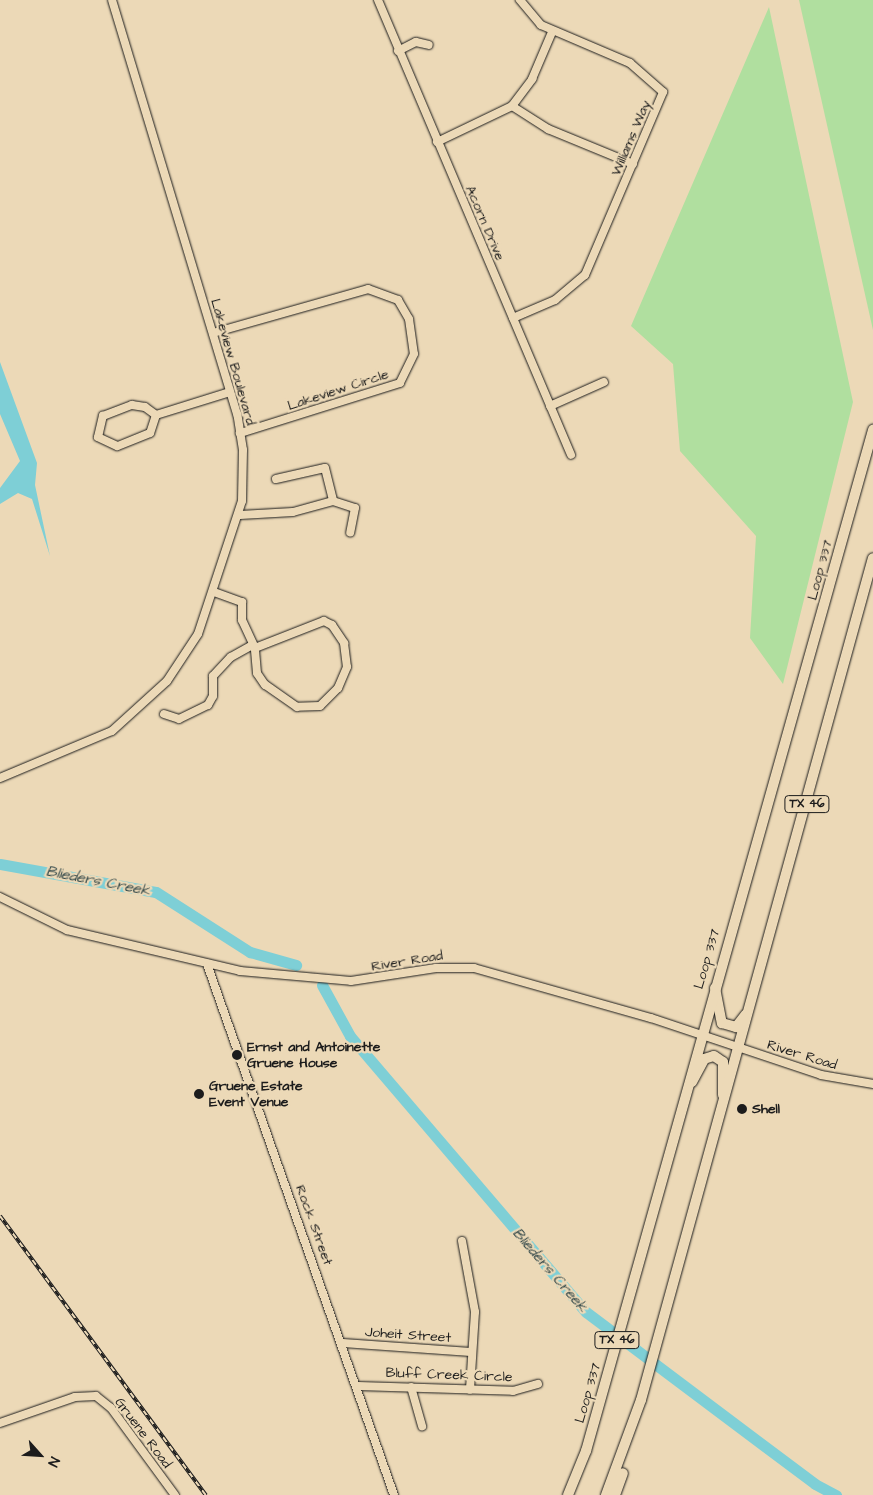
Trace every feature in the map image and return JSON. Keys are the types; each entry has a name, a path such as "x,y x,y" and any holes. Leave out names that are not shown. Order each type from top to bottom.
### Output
{"main road":[{"name":"Loop 337","path":"568,1495 586,1451 648,1230 678,1110 873,430"},
{"name":"TX 46","path":"606,1495 640,1400 722,1114 873,558"},
{"path":"714,982 720,1019 726,1026 736,1027 752,1004"},
{"path":"678,1110 704,1060 714,1056 724,1069 722,1114"},
{"path":"615,1495 629,1458 640,1400"},
{"path":"559,1495 578,1474"}],"street":[{"name":"Lakeview Boulevard","path":"0,778 87,744 123,724 157,692 186,656 214,592 240,515 244,472 240,433 230,392 112,0"},
{"name":"Acorn Drive","path":"378,0 398,51 571,455"},
{"name":"Williams Way","path":"513,318 555,300 585,275 664,92 630,63 552,32 520,0"},
{"path":"438,142 512,106 532,79 552,32"},
{"path":"398,51 416,42 429,45"},
{"path":"512,106 548,129 633,164"},
{"name":"Lakeview Circle","path":"213,333 368,289 398,300 409,319 414,354 400,384 240,433"},
{"path":"550,406 604,382"},
{"path":"156,415 230,392"},
{"path":"139,404 156,415 150,434 117,446 98,437 103,416 139,404"},
{"path":"276,479 325,468 332,501"},
{"path":"240,515 293,512 332,501 355,508 350,533"},
{"path":"164,714 179,718 208,705 213,696 213,676 231,656 253,647 324,621 344,644 347,668 338,688 320,706 297,707 265,685 257,673 253,647 242,620 242,602 214,592"},
{"name":"River Road","path":"0,897 67,930 207,964 351,981 436,968 474,968 700,1035 821,1076 873,1084"},
{"name":"Rock Street","path":"207,964 343,1343 394,1495"},
{"path":"462,1241 475,1312 470,1390"},
{"name":"Joheit Street","path":"343,1343 471,1352"},
{"name":"Bluff Creek Circle","path":"358,1386 513,1391 538,1384"},
{"path":"411,1387 422,1426"},
{"name":"Gruene Road","path":"0,1423 74,1397 96,1396 111,1408 175,1495"}],"green space":[{"path":"799,0 873,0 873,330"},
{"path":"769,7 853,402 783,684 750,638 756,536 680,451 673,364 631,326"}],"water":[{"path":"0,362 37,463 35,485 50,556 32,499 18,493 0,504 0,488 20,461 0,414"}],"waterway":[{"name":"Blieders Creek","path":"0,864 156,892 250,952 296,965"},
{"name":"Blieders Creek","path":"322,985 350,1036 586,1312 815,1484 836,1495"}],"railway":[{"path":"0,1216 206,1495"}],"place":[{"name":"Ernst and Antoinette Gruene House","path":"237,1055"},
{"name":"Gruene Estate Event Venue","path":"199,1094"},
{"name":"Shell","path":"742,1109"}]}
